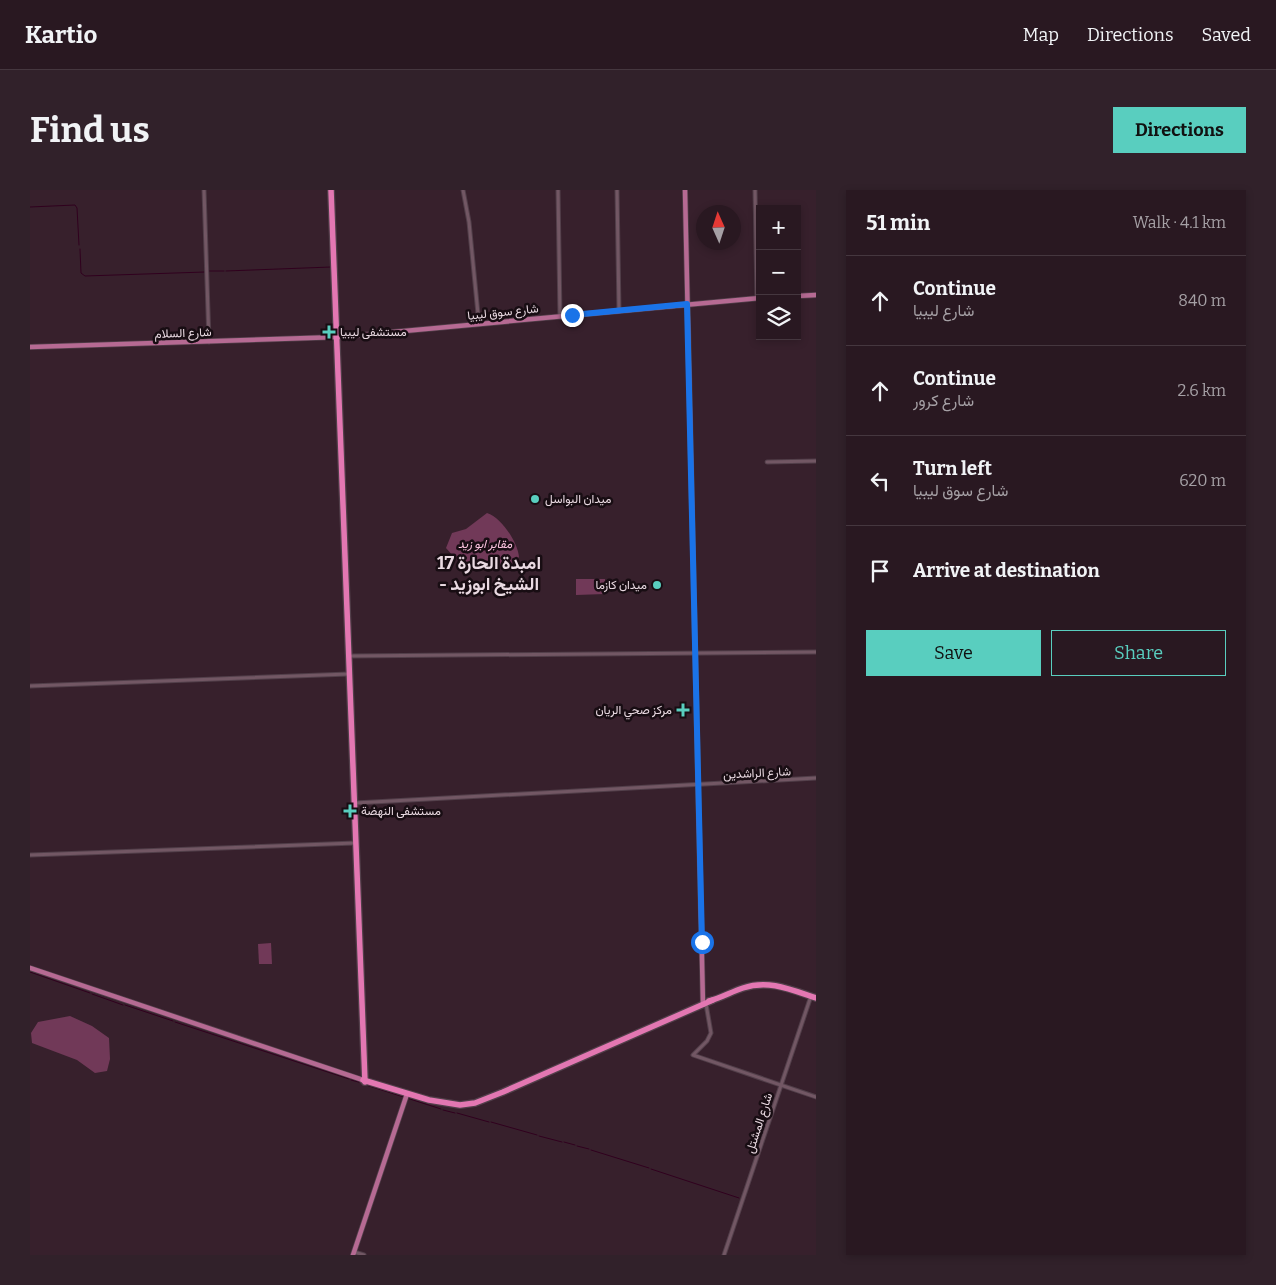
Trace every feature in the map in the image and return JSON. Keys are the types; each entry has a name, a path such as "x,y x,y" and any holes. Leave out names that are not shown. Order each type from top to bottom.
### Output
{"highway":[{"path":"331,190 338,337 363,1078 406,1096 450,1104 475,1103 705,1002 745,987 763,984 783,986 813,997"}],"main road":[{"path":"686,190 705,1002"},
{"path":"801,296 816,294"},
{"name":"شارع سوق ليبيا","path":"560,317 756,299"},
{"name":"شارع سوق ليبيا","path":"338,337 688,305"},
{"name":"شارع السلام","path":"30,348 338,337"},
{"path":"30,968 363,1078"},
{"path":"354,1253 406,1096"}],"street":[{"path":"204,190 209,342"},
{"path":"463,190 477,324"},
{"path":"558,190 560,317"},
{"path":"616,190 619,311"},
{"path":"755,190 758,295"},
{"path":"767,462 816,461"},
{"path":"348,656 816,652"},
{"path":"30,686 349,674"},
{"name":"شارع الراشدين","path":"354,805 816,778"},
{"path":"30,855 356,843"},
{"name":"شارع المشتل","path":"724,1255 780,1085 813,997"},
{"path":"705,1002 711,1033 707,1041 693,1054 816,1097"},
{"path":"354,1253 364,1255"}],"green space":[{"name":"مقابر ابو زيد","path":"487,513 503,525 516,545 519,557 506,566 499,568 482,569 467,566 454,557 446,548 452,533 466,529"},
{"path":"576,579 605,579 605,594 576,595"},
{"path":"271,943 272,964 259,964 258,944"},
{"path":"70,1016 92,1026 109,1038 110,1059 107,1071 95,1073 77,1060 32,1043 31,1033 38,1022"}],"waterway":[{"path":"30,207 75,205 77,208 79,245"},
{"path":"80,249 81,273 85,276 205,272"},
{"path":"226,271 331,267"},
{"path":"208,271 224,271"},
{"path":"30,972 90,993"},
{"path":"92,994 123,1005"},
{"path":"125,1005 173,1021"},
{"path":"175,1022 349,1079"},
{"path":"351,1080 362,1083"},
{"path":"366,1085 441,1109"},
{"path":"443,1110 455,1113"},
{"path":"457,1113 489,1122"},
{"path":"491,1122 537,1135"},
{"path":"539,1136 562,1142"},
{"path":"564,1142 575,1145"},
{"path":"577,1146 589,1149"},
{"path":"591,1150 649,1168"},
{"path":"651,1169 739,1198"}],"place":[{"name":"مستشفى ليبيا","path":"329,332"},
{"name":"ميدان البواسل","path":"535,499"},
{"name":"ميدان كازما","path":"657,585"},
{"name":"مركز صحي الريان","path":"683,710"},
{"name":"مستشفى النهضة","path":"350,811"}],"district":[{"name":"امبدة الحارة 17 - الشيخ ابوزيد","path":"489,573"}],"route":[{"path":"572,315 687,304 702,942"}]}
